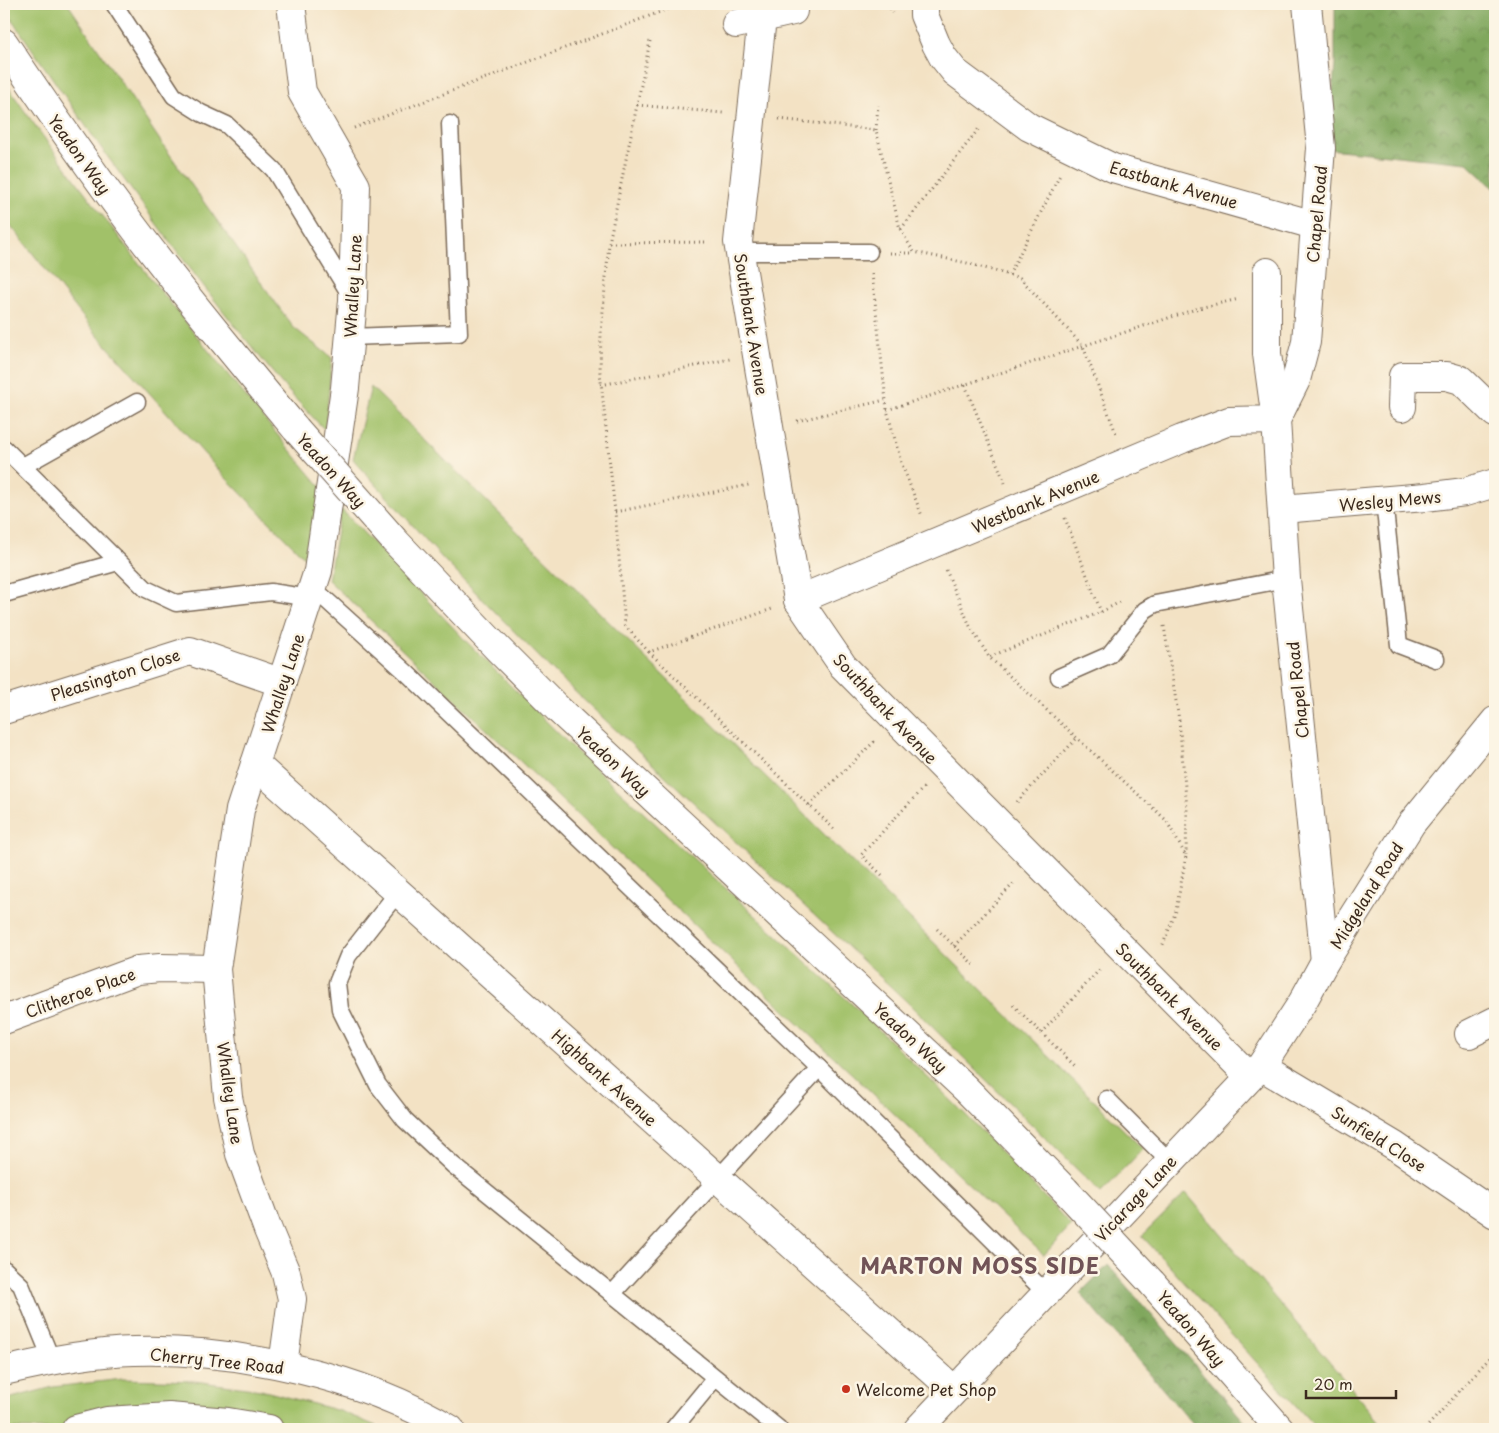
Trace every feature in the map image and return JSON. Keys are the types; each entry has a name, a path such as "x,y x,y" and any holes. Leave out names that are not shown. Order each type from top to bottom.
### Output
{"street":[{"name":"Whalley Lane","path":"283,1365 292,1299 286,1273 240,1154 228,1098 216,969 240,810 318,571 346,388 353,300 356,186 302,92 291,4"},
{"name":"Eastbank Avenue","path":"924,4 924,15 943,57 955,72 1029,127 1113,168 1314,225"},
{"name":"Chapel Road","path":"1276,420 1296,380 1306,342 1321,148 1307,4"},
{"path":"736,24 793,10"},
{"name":"Southbank Avenue","path":"762,18 739,247 798,600 843,666 1150,976 1256,1071"},
{"name":"Yeadon Way","path":"4,43 51,113 135,229 214,330 296,429 394,540 559,710 966,1088 1152,1283 1280,1429"},
{"name":"Chapel Road","path":"1267,282 1267,354 1276,420 1286,579 1325,961"},
{"path":"1402,407 1403,376 1447,376 1461,380 1495,413"},
{"name":"Westbank Avenue","path":"798,600 1127,461 1229,421 1276,420"},
{"name":"Wesley Mews","path":"1282,509 1465,492 1495,483"},
{"name":"Pleasington Close","path":"4,710 190,651 282,683"},
{"name":"Midgeland Road","path":"1256,1071 1302,1003 1325,961 1411,824 1495,721"},
{"name":"Highbank Avenue","path":"255,764 954,1390"},
{"name":"Clitheroe Place","path":"4,1020 138,970 160,968 216,969"},
{"path":"1469,1034 1495,1021"},
{"name":"Vicarage Lane","path":"918,1429 1256,1071"},
{"name":"Sunfield Close","path":"1256,1071 1395,1146 1495,1214"},
{"name":"Cherry Tree Road","path":"4,1371 75,1357 134,1351 180,1352 283,1365 337,1380 384,1396 432,1418 450,1429"},
{"path":"76,1429 107,1421 169,1417 228,1422 269,1429"}],"lane":[{"path":"114,4 174,96 201,113 227,124 274,170 353,300"},
{"path":"350,337 459,333 450,124"},
{"path":"739,247 869,252"},
{"path":"22,466 137,402"},
{"path":"4,448 146,589 176,604 271,592 312,593 408,674 819,1068 1046,1292"},
{"path":"1384,500 1399,645 1436,659"},
{"path":"4,594 118,562"},
{"path":"1059,677 1109,655 1146,610 1155,604 1286,579"},
{"path":"398,892 348,956 336,983 340,1009 378,1085 405,1120 453,1164 778,1429"},
{"path":"612,1294 819,1068"},
{"path":"1107,1099 1170,1162"},
{"path":"4,1269 21,1285 52,1361"},
{"path":"673,1429 715,1378"}],"path":[{"path":"328,138 681,4"},
{"path":"650,41 609,243 601,332 601,385 625,626 649,652 835,830"},
{"path":"900,229 999,104"},
{"path":"637,105 876,130"},
{"path":"878,105 876,130 900,229 914,252 967,263 1020,278 1083,346 1127,461"},
{"path":"1009,275 1073,149"},
{"path":"609,243 739,247"},
{"path":"869,252 887,410 901,462 917,507 970,626 989,657 1166,820 1186,856"},
{"path":"887,410 1199,308 1267,282"},
{"path":"601,385 756,354"},
{"path":"965,385 1016,509"},
{"path":"769,428 886,400"},
{"path":"615,512 778,479"},
{"path":"1055,492 1101,612"},
{"path":"649,652 798,600"},
{"path":"989,657 1101,612 1124,600"},
{"path":"1150,976 1176,911 1186,856 1187,808 1179,720 1161,603"},
{"path":"809,805 896,720"},
{"path":"998,822 1077,738"},
{"path":"882,875 861,855 942,767"},
{"path":"954,946 1035,860"},
{"path":"938,929 976,967"},
{"path":"1042,1033 1120,946"},
{"path":"1013,1005 1076,1067"},
{"path":"1425,1429 1495,1352"}],"green space":[{"path":"4,4 68,4 163,145 293,327 332,358 325,430 296,400 199,281 67,100 4,8"},
{"path":"1335,4 1495,4 1495,189 1467,163 1328,149 1335,63"},
{"path":"4,81 48,143 148,275 321,487 311,564 225,477 98,336 4,217"},
{"path":"371,387 1143,1149 1101,1193 905,1000 556,674 443,559 353,459"},
{"path":"341,509 463,638 574,749 867,1018 965,1114 1071,1225 1044,1255 328,580"},
{"path":"1186,1193 1386,1429 1317,1429 1142,1236"},
{"path":"1108,1265 1251,1429 1197,1429 1080,1293"},
{"path":"123,1379 194,1381 261,1390 340,1411 383,1429 4,1429 4,1400 53,1387"}],"place":[{"name":"Welcome Pet Shop","path":"846,1389"}],"district":[{"name":"MARTON MOSS SIDE","path":"980,1265"}]}
